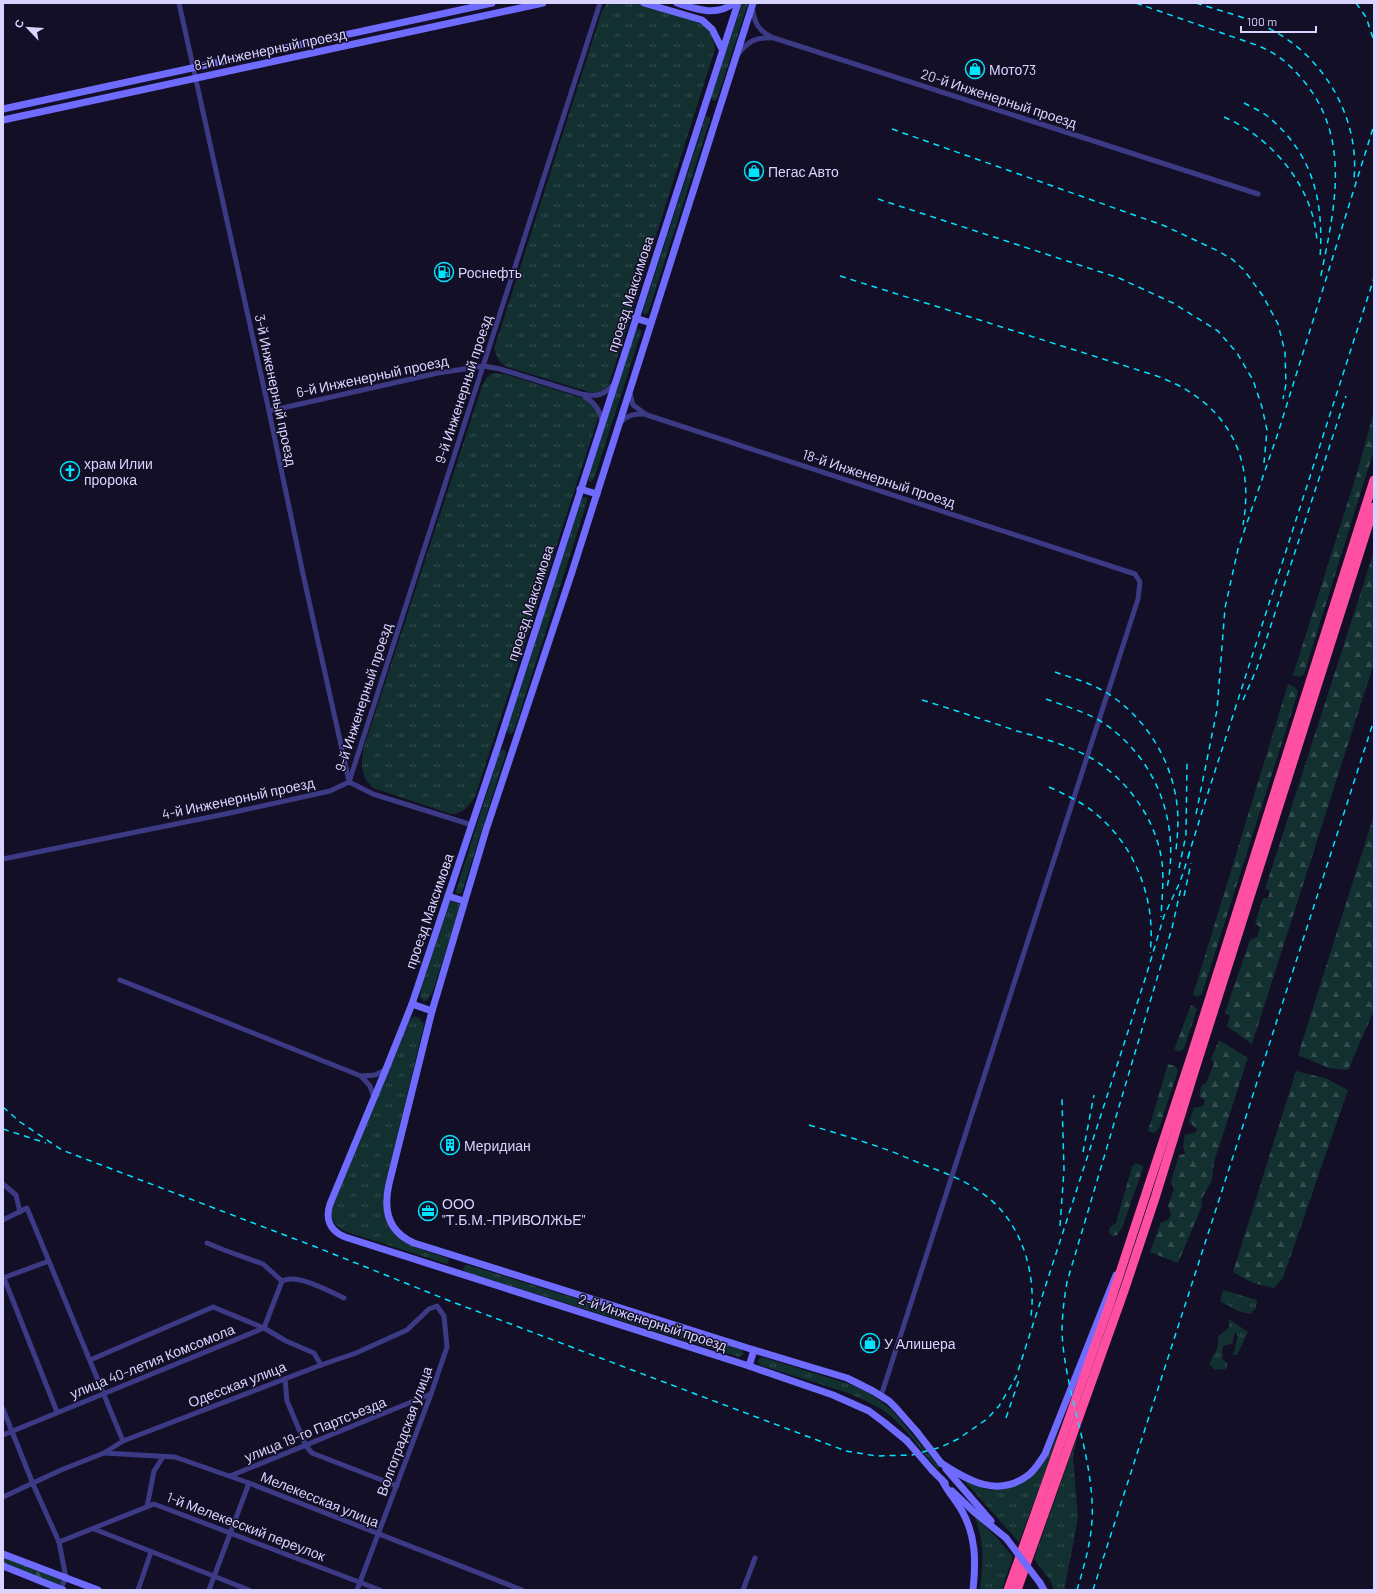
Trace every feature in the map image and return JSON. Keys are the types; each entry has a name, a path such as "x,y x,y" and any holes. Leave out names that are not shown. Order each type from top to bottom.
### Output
{"highway":[{"path":"1008,1590 1122,1267 1191,1057 1374,480"},
{"path":"1017,1590 1156,1198 1198,1058 1374,507"},
{"path":"1122,1267 1125,1272 1132,1269"},
{"path":"1114,1288 1120,1286 1124,1291"}],"main road":[{"name":"8-й Инженерный проезд","path":"3,109 492,3"},
{"name":"8-й Инженерный проезд","path":"3,120 543,3"},
{"path":"644,3 702,20 712,29 722,49"},
{"path":"677,3 705,11 722,9 734,3"},
{"name":"проезд Максимова","path":"345,1237 339,1234 330,1224 328,1218 330,1204 412,1004 500,740 635,318 738,3"},
{"name":"проезд Максимова","path":"414,1243 403,1236 391,1223 386,1206 387,1193 432,1011 464,901 514,744 597,494 752,4"},
{"path":"107,87 109,98"},
{"path":"704,107 718,111"},
{"path":"635,318 651,323"},
{"path":"580,489 597,494"},
{"path":"500,740 514,744"},
{"path":"448,896 464,901"},
{"path":"412,1004 432,1011"},
{"name":"2-й Инженерный проезд","path":"345,1237 749,1366 833,1395 861,1407 885,1422 907,1441 942,1480"},
{"name":"2-й Инженерный проезд","path":"414,1243 847,1378 881,1396 896,1408 1000,1532"},
{"path":"941,1463 971,1481 984,1485 1005,1485 1016,1482 1028,1476 1045,1454 1107,1295 1127,1249"},
{"path":"455,1272 460,1258"},
{"path":"749,1366 754,1350"},
{"path":"942,1480 973,1511 1006,1538 1044,1590"},
{"path":"942,1480 962,1510 969,1525 974,1553 973,1590"},
{"path":"3,1554 98,1590"},
{"path":"3,1566 61,1590"}],"street":[{"name":"3-й Инженерный проезд","path":"179,3 349,782"},
{"name":"9-й Инженерный проезд","path":"349,782 600,3"},
{"name":"20-й Инженерный проезд","path":"752,4 754,19 759,28 765,34 774,38 1258,194"},
{"path":"736,56 744,46 753,40 774,38"},
{"name":"6-й Инженерный проезд","path":"269,411 438,374 484,366 500,369 592,396 601,395 615,383"},
{"name":"18-й Инженерный проезд","path":"629,390 630,399 633,405 647,415 1135,574 1140,582 1138,599 881,1396"},
{"path":"581,394 596,405 600,411 602,421"},
{"path":"618,425 625,418 631,415 647,415"},
{"path":"349,782 373,794 472,825"},
{"name":"4-й Инженерный проезд","path":"3,859 330,791 349,782"},
{"path":"120,980 361,1076 375,1075 386,1070"},
{"path":"361,1076 370,1086 374,1099"},
{"path":"3,1184 16,1195 20,1212"},
{"path":"3,1220 27,1208 123,1441"},
{"path":"208,1243 263,1264 282,1281"},
{"path":"49,1261 3,1278 57,1412"},
{"path":"282,1281 293,1278 323,1288 344,1298"},
{"path":"264,1328 282,1281"},
{"name":"Одесская улица","path":"3,1496 104,1453 123,1441 356,1353 407,1330 429,1309 437,1306 444,1316 447,1347"},
{"path":"90,1360 212,1307 264,1328 286,1341 314,1353 321,1365"},
{"name":"улица 40-летия Комсомола","path":"3,1435 264,1328"},
{"name":"Волгоградская улица","path":"357,1590 397,1486 447,1347"},
{"path":"285,1379 287,1401 306,1446 312,1453 397,1486"},
{"name":"улица 19-го Партсъезда","path":"230,1476 431,1394"},
{"path":"3,1409 33,1484 59,1542 66,1578 61,1590"},
{"name":"Мелекесская улица","path":"104,1453 174,1458 230,1476 522,1590"},
{"path":"147,1507 154,1471 163,1457"},
{"name":"улица 19-го Партсъезда","path":"209,1590 249,1483"},
{"name":"1-й Мелекесский переулок","path":"59,1542 154,1504 380,1590"},
{"path":"94,1529 249,1590"},
{"path":"138,1590 151,1552"},
{"path":"743,1590 755,1558"},
{"path":"504,1590 506,1584"}],"green space":[{"path":"607,3 637,3 703,24 711,35 715,49 609,384 607,387 598,392 589,392 505,366 499,361 494,349 602,11"},
{"path":"742,3 748,3 717,99 714,101 711,97"},
{"path":"706,116 710,118 710,120 648,313 644,315 643,311"},
{"path":"635,330 641,330 641,333 594,479 590,482 588,479"},
{"path":"493,373 505,374 585,399 592,404 599,415 475,797 465,809 459,813 451,814 373,788 364,776 362,756 482,386 487,377"},
{"path":"1374,411 1374,450 1304,674 1299,677 1293,675 1357,473"},
{"path":"582,498 587,498 587,502 514,731 511,734 508,733 507,729"},
{"path":"1374,551 1374,663 1252,1044 1227,1026 1230,1016 1225,1012 1250,940 1257,937 1260,927 1255,924 1263,898 1268,898 1270,891 1265,889"},
{"path":"1288,684 1295,687 1298,692 1202,994 1198,997 1193,995"},
{"path":"504,749 506,753 462,892 457,894 456,891 500,751"},
{"path":"1374,815 1374,1010 1348,1070 1329,1068 1298,1055"},
{"path":"451,901 460,904 459,912 432,993 427,1001 423,1001 420,997 421,988 446,911"},
{"path":"1191,1005 1197,1009 1184,1048 1180,1052 1174,1050"},
{"path":"415,1016 424,1024 384,1192 383,1208 386,1220 392,1230 400,1238 421,1249 449,1259 447,1264 347,1232 336,1225 332,1215 332,1205 410,1019"},
{"path":"1219,1040 1248,1058 1214,1162 1212,1180 1201,1200 1202,1206 1178,1263 1150,1252 1161,1222 1168,1220 1171,1215 1168,1205 1174,1189 1171,1181 1179,1155 1185,1154 1183,1146 1185,1135 1196,1132 1197,1129 1189,1122 1194,1108 1203,1106 1205,1100 1199,1096 1202,1085 1206,1083 1214,1064 1211,1059"},
{"path":"1168,1064 1175,1066 1178,1071 1159,1128 1154,1133 1148,1131"},
{"path":"1296,1071 1325,1078 1348,1090 1283,1278 1274,1288 1253,1283 1233,1272"},
{"path":"1136,1163 1143,1166 1142,1171 1122,1228 1117,1235 1112,1236 1109,1232 1110,1227 1116,1223 1132,1167"},
{"path":"465,1265 742,1350 744,1354 739,1357 466,1272 463,1269"},
{"path":"1223,1290 1257,1300 1256,1308 1250,1314 1238,1311 1220,1301"},
{"path":"1229,1319 1248,1332 1237,1355 1233,1355 1238,1336 1235,1333 1232,1344 1224,1345 1222,1350 1223,1360 1228,1363 1226,1369 1215,1370 1209,1364 1217,1349 1219,1336 1229,1327"},
{"path":"762,1357 849,1384 871,1394 892,1410 939,1467 937,1469 900,1425 878,1407 848,1393 760,1365 758,1362"},
{"path":"1064,1423 1019,1542 959,1475 976,1486 990,1490 1019,1485 1052,1445"},
{"path":"1078,1434 1073,1456 1078,1518 1065,1586 1066,1590 1054,1590 1050,1580 1034,1559"},
{"path":"974,1515 998,1539 1013,1557 1002,1590 980,1590 982,1543"},
{"path":"3,1557 63,1580 61,1586 3,1564"}],"railway":[{"path":"1136,3 1266,49 1278,56 1292,68 1302,79 1318,102 1328,126 1334,150 1335,176 1334,202 1320,280"},
{"path":"1196,3 1258,23 1286,39 1305,53 1334,90 1344,111 1351,133 1354,156 1354,179"},
{"path":"1356,3 1366,17 1374,41"},
{"path":"1244,103 1266,115 1282,130 1295,145 1305,162 1317,197 1321,237 1320,258"},
{"path":"1224,117 1242,126 1259,138 1288,168 1300,185 1309,203 1317,243"},
{"path":"1196,814 1217,710 1225,608 1238,549 1278,433 1374,125"},
{"path":"892,129 1165,226 1232,259 1244,270 1263,296 1278,324 1285,352 1286,384 1283,399"},
{"path":"878,199 1119,278 1173,303 1218,331 1237,353 1253,380 1262,407 1267,430 1264,463"},
{"path":"840,276 1154,375 1178,385 1199,398 1216,414 1229,432 1239,452 1244,474 1246,499 1243,525"},
{"path":"1188,857 1374,278"},
{"path":"1243,700 1257,668 1346,396"},
{"path":"1055,672 1082,681 1113,697 1139,720 1150,734 1167,765 1176,798 1178,811 1176,850"},
{"path":"1046,699 1084,713 1105,724 1124,739 1152,776 1161,797 1167,818 1170,841 1170,864 1167,888"},
{"path":"922,700 1045,739 1082,753 1117,777 1128,789 1147,816 1159,846 1163,876 1161,917"},
{"path":"1093,1590 1374,720"},
{"path":"1179,868 1186,835 1187,762"},
{"path":"1049,787 1087,807 1103,820 1129,853 1138,871 1150,911 1150,953"},
{"path":"3,1107 20,1122 62,1150 316,1247 450,1301 846,1451 876,1456 912,1455 941,1447 958,1439 987,1419 999,1406 1016,1377 1146,976 1164,916 1180,882 1190,852"},
{"path":"1184,896 1191,863"},
{"path":"1077,1590 1091,1535 1092,1501 1090,1480 1064,1354 1062,1327 1065,1295 1067,1282 1172,928 1181,888"},
{"path":"1083,1152 1094,1095"},
{"path":"1060,1226 1064,1170 1062,1099"},
{"path":"809,1125 885,1149 947,1174 973,1187 993,1202 1005,1215 1023,1246 1031,1281 1031,1316"},
{"path":"3,1129 46,1143"},
{"path":"1006,1418 1020,1377"}],"place":[{"name":"Мото73","path":"975,69"},
{"name":"Пегас Авто","path":"754,171"},
{"name":"Роснефть","path":"444,272"},
{"name":"храм Илии пророка","path":"70,471"},
{"name":"Меридиан","path":"450,1145"},
{"name":"ООО \"Т.Б.М.-ПРИВОЛЖЬЕ\"","path":"428,1211"},
{"name":"У Алишера","path":"870,1343"}]}
